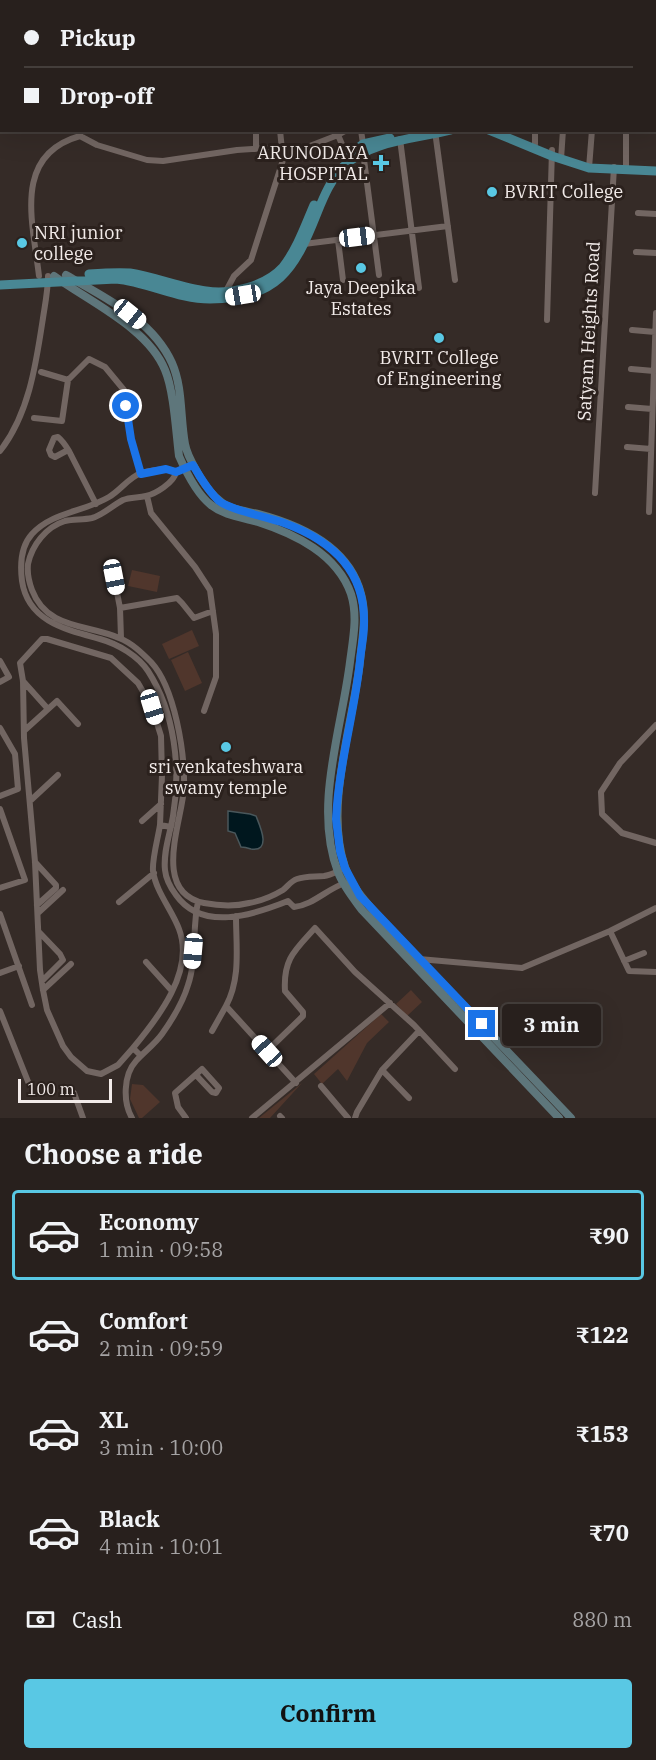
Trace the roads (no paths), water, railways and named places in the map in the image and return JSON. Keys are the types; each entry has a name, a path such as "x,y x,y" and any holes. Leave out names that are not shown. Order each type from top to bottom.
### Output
{"main road":[{"path":"0,285 116,272 131,273 208,292 253,286 282,268 323,186 347,156 363,148 395,138 433,132"},
{"path":"494,132 590,165 614,168 656,166"},
{"path":"508,132 557,155"},
{"path":"0,278 126,280 198,298 232,297 260,291 273,284 291,267 304,244 331,183 344,166 363,148"},
{"path":"626,168 656,171"}],"street":[{"path":"256,132 256,149"},
{"path":"226,291 234,276 251,260 283,160 280,132"},
{"path":"302,149 343,132"},
{"path":"361,132 376,235 379,275"},
{"path":"433,132 455,280"},
{"path":"535,132 535,144"},
{"path":"547,320 557,155 563,132"},
{"path":"590,165 592,132"},
{"path":"626,132 626,168"},
{"path":"0,452 10,438 29,392 56,278 31,208 32,180 40,161 57,144 80,133 97,145 147,160 163,161 282,147"},
{"path":"338,135 347,156"},
{"path":"395,138 412,230 419,288"},
{"name":"Satyam Heights Road","path":"595,493 614,168"},
{"path":"638,213 656,214"},
{"path":"304,244 448,225"},
{"path":"338,240 343,280"},
{"path":"636,252 656,253"},
{"path":"56,278 91,290 130,314 154,336 171,361 178,383 185,444 185,468 173,480 147,496 125,499 93,518 64,522 52,527 36,544 28,566 29,582 34,597 59,621 104,632 121,638 137,648 153,664 166,686 174,708 184,787 165,859 165,872 168,884 187,907 195,913 224,918 255,913 288,901"},
{"path":"56,278 147,340 165,369 179,456 185,468 219,501 280,522 323,541 342,558 360,591 364,625 357,689 338,791 336,819 341,870 362,910 559,1118"},
{"path":"82,296 91,290"},
{"path":"649,512 653,492 651,448 656,313"},
{"path":"632,330 655,332"},
{"path":"34,418 62,422 68,380 89,359 105,367 124,390 131,439 141,474"},
{"path":"631,369 654,371"},
{"path":"41,372 68,380"},
{"path":"628,407 652,409"},
{"path":"627,447 651,448"},
{"path":"68,450 96,504"},
{"path":"185,468 166,469 131,478 119,490 96,504 68,512 38,528 30,536 20,562 22,584 28,600 50,623 82,636 116,645 125,651 147,669 161,694 173,736 176,764 172,852 173,872 180,887 198,902 224,907 272,896 297,879 324,876 341,870"},
{"path":"119,490 125,499"},
{"path":"147,496 151,513 195,567 210,590 216,633 216,677 204,711"},
{"path":"114,577 120,608 121,638"},
{"path":"120,608 177,598 194,618 213,611"},
{"path":"79,649 82,636"},
{"path":"91,652 94,638"},
{"path":"42,639 91,652 111,657 138,683 152,707 161,736 162,804 154,873 180,931 183,949 178,978 160,1014 118,1065 101,1074 87,1071 71,1057 63,1046 47,1010 43,990 20,660 42,639"},
{"path":"125,651 129,643"},
{"path":"0,661 9,677 0,682"},
{"path":"23,681 48,709"},
{"path":"25,730 57,701 78,724"},
{"path":"656,725 620,763 600,792 602,814 622,833 656,843"},
{"path":"0,728 15,754 18,789 0,796"},
{"path":"30,801 57,775"},
{"path":"142,821 162,804"},
{"path":"0,808 25,880 0,888"},
{"path":"161,814 174,820"},
{"path":"160,825 174,820"},
{"path":"35,862 56,885 56,888 37,905"},
{"path":"119,902 154,873"},
{"path":"324,876 329,879 331,887"},
{"path":"285,888 288,901 294,907 300,906 331,887 347,882"},
{"path":"347,882 571,1118"},
{"path":"38,913 63,890"},
{"path":"132,1118 126,1100 127,1080 134,1063 161,1036 189,984 198,902"},
{"path":"419,959 522,968 610,931 656,908"},
{"path":"0,914 32,1005"},
{"path":"212,1031 234,992 237,961 236,916"},
{"path":"267,1051 303,1016 303,1012 285,991 285,971 293,951 315,928 355,972 419,1030 454,1069"},
{"path":"610,931 629,971 656,972"},
{"path":"39,932 63,960 42,981"},
{"path":"624,961 644,953"},
{"path":"146,962 172,991"},
{"path":"43,990 71,964"},
{"path":"0,973 19,966"},
{"path":"252,1118 390,1003"},
{"path":"226,1006 296,1083"},
{"path":"0,1011 29,1084"},
{"path":"355,1118 382,1070 419,1030"},
{"path":"133,1048 141,1056"},
{"path":"126,1055 134,1063"},
{"path":"382,1070 409,1098"},
{"path":"186,1118 178,1107 175,1094 196,1075"},
{"path":"321,1086 348,1118"},
{"path":"74,1093 83,1118"}],"water":[{"path":"228,811 256,816 263,837 261,847 251,849 241,847 235,833 228,831"}],"place":[{"name":"ARUNODAYA HOSPITAL","path":"381,163"},
{"name":"BVRIT College","path":"492,192"},
{"name":"NRI junior college","path":"22,243"},
{"name":"Jaya Deepika Estates","path":"361,268"},
{"name":"BVRIT College of Engineering","path":"439,338"},
{"name":"sri venkateshwara swamy temple","path":"226,747"}]}
